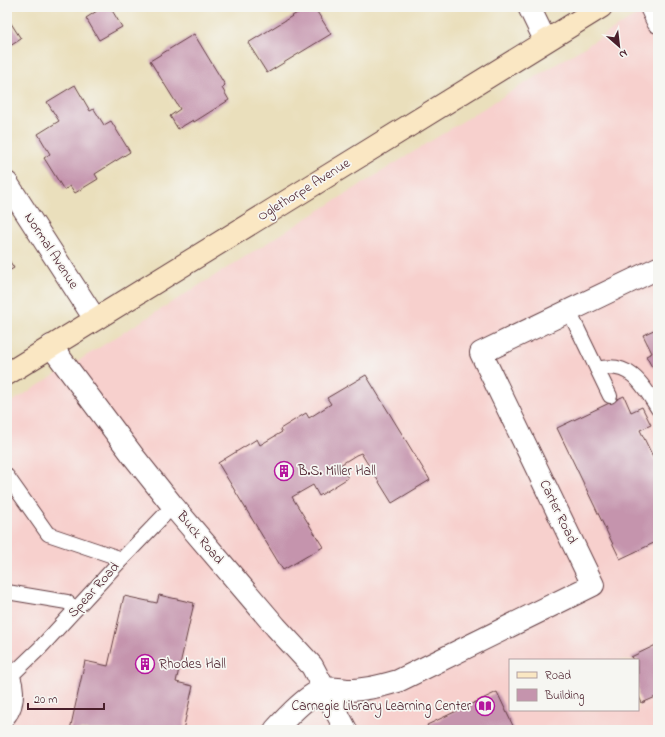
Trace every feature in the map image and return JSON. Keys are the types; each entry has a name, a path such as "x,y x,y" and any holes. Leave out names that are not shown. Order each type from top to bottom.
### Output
{"main road":[{"name":"Oglethorpe Avenue","path":"7,374 601,7"}],"street":[{"path":"529,7 546,40"},
{"path":"651,7 658,22"},
{"name":"Normal Avenue","path":"7,183 95,319"},
{"name":"Carter Road","path":"325,689 350,690 373,688 398,681 593,585 481,353 658,268"},
{"name":"Buck Road","path":"51,346 173,506 276,627 312,666 346,730"},
{"path":"275,730 308,698 325,689"}],"lane":[{"path":"569,311 610,396"},
{"path":"597,369 614,367 626,370 633,374 644,386 658,408"},
{"path":"7,476 48,534 122,559"},
{"name":"Spear Road","path":"7,719 15,703 16,688 10,669 40,648 173,506"},
{"path":"7,592 67,602 76,609"}],"shaded area":[{"path":"650,7 658,7 658,730 7,730 7,405 471,116"}],"building":[{"path":"103,7 110,7 122,27 99,40 86,18"},
{"path":"307,7 314,7 331,34 267,73 248,43"},
{"path":"7,17 21,39 7,48"},
{"path":"194,34 225,85 222,88 229,100 194,122 193,120 178,129 170,116 180,109 150,61"},
{"path":"75,85 90,111 94,109 104,125 111,121 130,152 95,174 98,179 75,193 70,186 64,190 44,158 50,154 38,134 59,121 47,102"},
{"path":"7,257 14,268 7,272"},
{"path":"658,328 658,368 657,365 652,367 646,356 652,353 643,335"},
{"name":"B.S. Miller Hall","path":"366,375 430,480 392,503 361,453 356,455 340,465 348,478 319,496 313,485 292,497 323,547 283,570 218,463 257,439 260,445 282,432 280,429 306,413 309,418 331,404 327,398"},
{"path":"624,396 631,412 642,407 651,425 640,430 658,467 658,541 620,559 557,428"},
{"name":"Rhodes Hall","path":"159,595 194,603 176,682 193,686 183,730 70,730 85,661 108,666 124,596 157,603"},
{"path":"658,644 658,696 642,703 639,697 639,659 632,659 631,657"},
{"name":"Carnegie Library Learning Center","path":"497,692 515,730 430,730 427,725"}],"place":[{"name":"B.S. Miller Hall","path":"284,471"},
{"name":"Rhodes Hall","path":"145,664"},
{"name":"Carnegie Library Learning Center","path":"485,706"}]}
